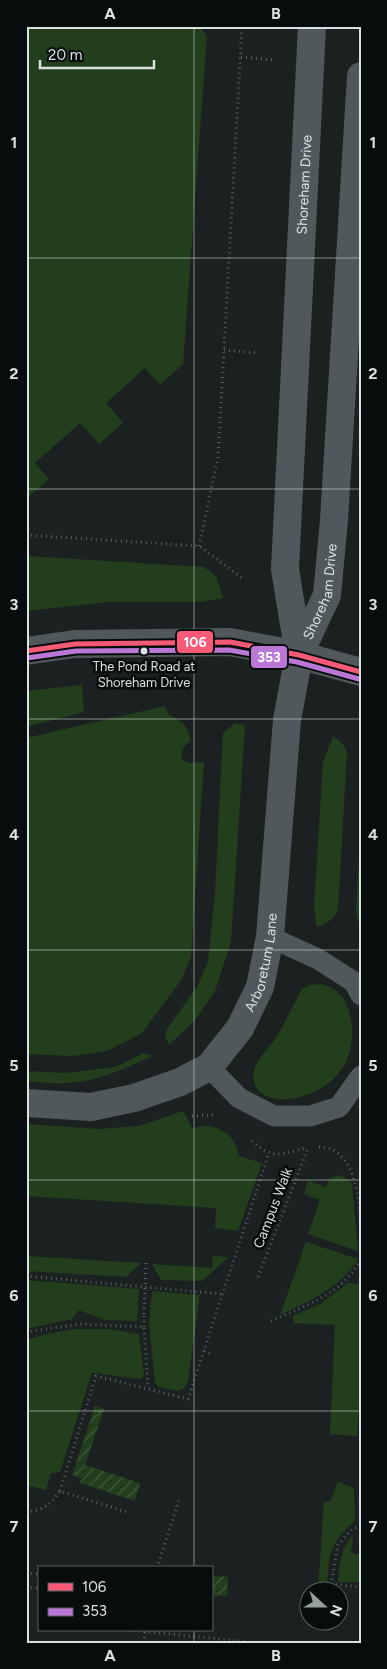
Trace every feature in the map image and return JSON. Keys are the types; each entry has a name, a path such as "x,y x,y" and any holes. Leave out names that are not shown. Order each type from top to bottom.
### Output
{"street":[{"name":"Shoreham Drive","path":"299,655 285,568 312,26"},
{"name":"Shoreham Drive","path":"299,655 328,596 361,76"},
{"path":"26,651 75,644 230,642 299,655 361,672"},
{"name":"Arboretum Lane","path":"26,1103 91,1107 134,1098 180,1082 208,1067 240,1028 260,987 270,938 285,737 299,655"}],"lane":[{"path":"270,938 318,958 354,982 361,995"},
{"path":"208,1067 239,1098 274,1116 310,1116 339,1107 361,1076"}],"path":[{"path":"200,546 218,457 242,26"},
{"path":"241,57 273,60"},
{"path":"224,350 256,353"},
{"path":"26,535 200,546 242,578"},
{"path":"192,1116 216,1115 222,1119"},
{"path":"245,1136 276,1156 308,1148 329,1147 340,1154 356,1184 361,1221"},
{"name":"Campus Walk","path":"258,1277 308,1148"},
{"path":"26,1512 36,1512 51,1504 60,1491 96,1376 188,1399 269,1153"},
{"path":"271,1321 315,1303 336,1289 353,1274 361,1259"},
{"path":"146,1264 144,1327 148,1388"},
{"path":"26,1276 222,1294"},
{"path":"26,1332 80,1324 144,1327"},
{"path":"204,1351 213,1355"},
{"path":"60,1491 130,1513"},
{"path":"158,1566 180,1497"},
{"path":"361,1528 353,1528 338,1545 331,1584 361,1587"},
{"path":"155,1632 260,1643"}],"green space":[{"path":"26,26 199,26 207,36 183,364 160,385 145,368 106,403 123,423 99,444 80,423 35,463 49,479 26,499"},
{"path":"26,556 204,567 216,576 223,598 200,602 109,602 26,611"},
{"path":"82,685 84,712 26,727 26,691"},
{"path":"165,706 169,715 184,724 190,735 191,740 183,748 182,760 189,763 204,762 191,957 182,979 141,1034 107,1051 72,1056 26,1054 26,738"},
{"path":"235,723 245,725 231,942 215,991 195,1020 169,1045 165,1035 167,1029 197,987 208,961 215,893 223,733"},
{"path":"333,736 343,744 347,752 338,909 332,918 317,927 314,908 323,762"},
{"path":"361,825 361,931 356,910"},
{"path":"321,984 336,991 344,999 349,1009 351,1045 342,1068 326,1085 306,1096 285,1099 268,1096 256,1087 254,1071 256,1066 277,1036 302,989 310,985"},
{"path":"144,1053 152,1056 121,1070 88,1080 61,1083 26,1081 26,1071 65,1073 115,1067"},
{"path":"183,1111 192,1128 208,1126 222,1130 233,1140 239,1156 262,1163 238,1231 215,1228 216,1208 26,1196 26,1124 99,1129 139,1126"},
{"path":"339,1175 349,1180 352,1184 358,1251 308,1234 320,1200 304,1194 308,1180 325,1187 330,1178"},
{"path":"306,1242 358,1259 343,1278 324,1293 280,1315"},
{"path":"26,1256 141,1263 126,1277 26,1271"},
{"path":"213,1256 229,1257 202,1281 161,1280 152,1264 212,1268"},
{"path":"26,1280 139,1289 137,1321 104,1320 79,1310 72,1319 26,1329"},
{"path":"348,1283 361,1284 361,1370 357,1436 330,1434 335,1325 294,1323 293,1316 320,1304"},
{"path":"152,1291 200,1295 188,1381 184,1388 179,1391 159,1387 155,1383 149,1323"},
{"path":"74,1329 109,1329 139,1334 144,1375 142,1379 92,1373 60,1472 51,1473 46,1490 26,1485 26,1340"},
{"path":"95,1406 104,1409 85,1465 140,1483 135,1501 80,1483 82,1478 72,1475"},
{"path":"338,1482 354,1488 355,1521 346,1529 335,1544 328,1567 327,1582 319,1582 324,1501 330,1502"},
{"path":"353,1534 351,1553 361,1555 361,1582 338,1582 340,1562"},
{"path":"212,1576 228,1577 227,1596 212,1595"}],"transit line":[{"name":"106","path":"26,651 75,644 230,642 299,655 361,672"},
{"name":"353","path":"27,658 76,651 229,650 297,662 359,679"}],"place":[{"name":"The Pond Road at Shoreham Drive","path":"144,651"}]}
